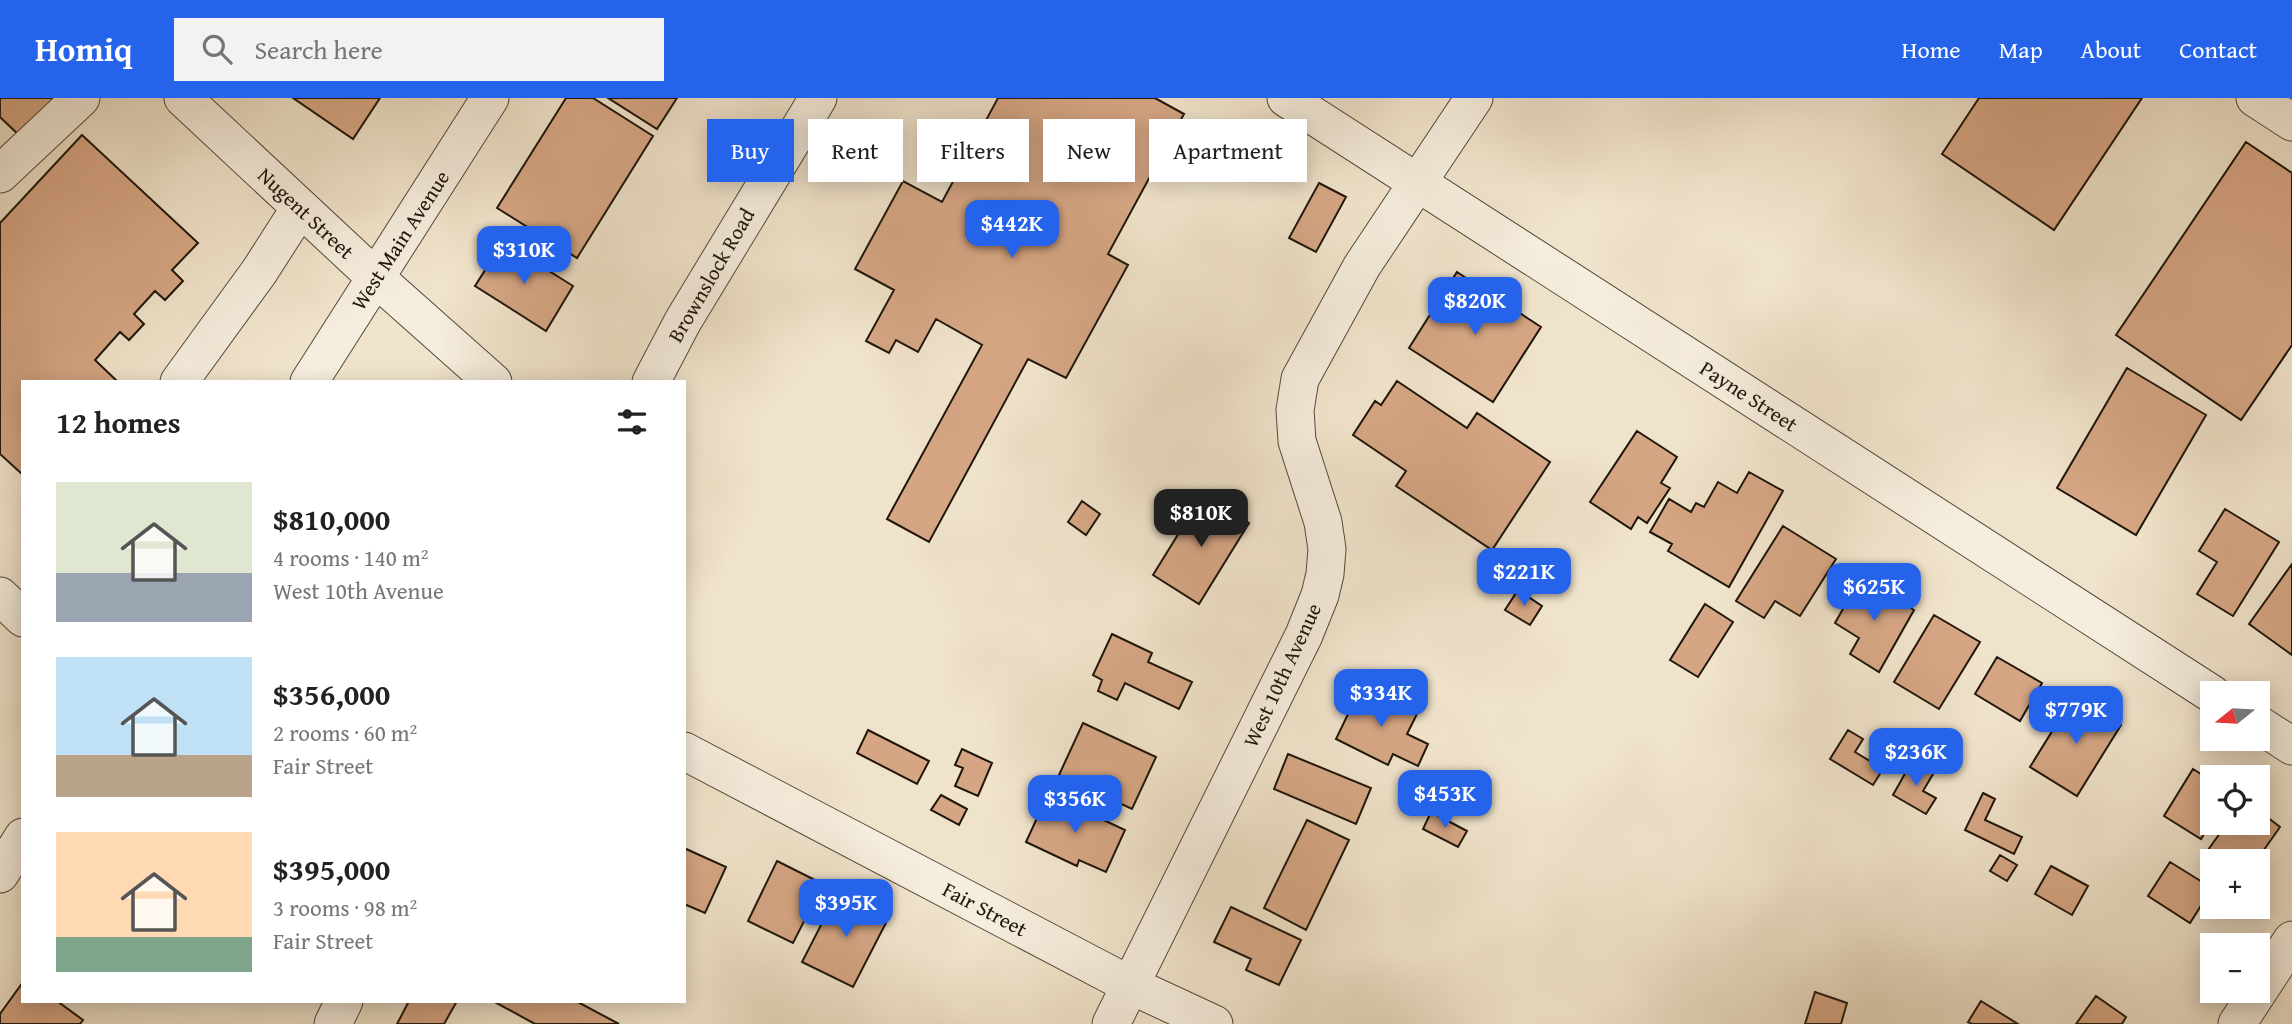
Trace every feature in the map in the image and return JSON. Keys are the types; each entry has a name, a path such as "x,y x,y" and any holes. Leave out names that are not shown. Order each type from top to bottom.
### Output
{"street":[{"path":"0,174 81,98"},
{"name":"Nugent Street","path":"183,98 376,278 491,380"},
{"name":"West Main Avenue","path":"310,380 490,98"},
{"name":"Brownslock Road","path":"652,380 683,321 818,98"},
{"name":"Payne Street","path":"1286,98 2200,686"},
{"name":"West 10th Avenue","path":"1111,1024 1314,614 1325,574 1327,549 1323,522 1297,441 1296,396 1300,379 1362,266 1474,98"},
{"path":"2255,98 2292,122"},
{"path":"180,380 259,272 300,208"},
{"path":"0,596 21,616"},
{"path":"2270,732 2292,746"},
{"name":"Fair Street","path":"686,752 1130,985 1214,1024"},
{"path":"0,874 21,840"},
{"path":"2237,1024 2292,940"},
{"path":"333,1024 343,1003"}],"building":[{"path":"0,98 58,98 21,137 0,117"},
{"path":"293,98 380,98 353,139"},
{"path":"566,98 593,98 653,136 577,258 497,208"},
{"path":"608,98 677,98 657,129"},
{"path":"998,98 1155,98 1184,114 1181,119 1149,119 1149,178 1108,254 1128,265 1066,378 1028,359 929,542 887,519 982,345 936,319 918,352 896,340 889,353 866,341 894,290 855,269 903,181 942,202 953,182 1029,182 1029,119 987,119"},
{"path":"1979,98 2142,98 2054,230 1942,154"},
{"path":"82,135 198,243 172,270 183,281 165,300 155,291 134,314 144,324 129,340 120,332 95,360 116,380 21,380 21,473 0,454 0,223"},
{"path":"2246,142 2292,173 2292,345 2241,420 2116,335"},
{"path":"1319,183 1346,197 1316,252 1289,238"},
{"path":"503,242 573,286 546,331 475,286"},
{"path":"1457,272 1541,327 1493,402 1409,348"},
{"path":"2127,368 2206,415 2136,535 2057,488"},
{"path":"1397,381 1467,428 1477,413 1550,462 1492,550 1396,486 1406,471 1353,435 1375,401 1381,405"},
{"path":"1637,431 1677,457 1661,483 1670,488 1647,523 1638,517 1631,529 1590,502"},
{"path":"1749,472 1783,491 1729,587 1668,551 1672,544 1650,532 1669,499 1691,512 1696,503 1704,507 1718,482 1737,493"},
{"path":"1203,494 1249,523 1199,604 1153,575"},
{"path":"1082,501 1100,514 1086,535 1068,522"},
{"path":"2225,509 2279,542 2233,616 2197,594 2217,562 2199,551"},
{"path":"1783,526 1836,559 1800,616 1775,601 1764,618 1736,601"},
{"path":"2292,564 2292,655 2249,624"},
{"path":"1860,579 1914,610 1879,672 1850,654 1859,638 1835,623"},
{"path":"1518,590 1542,606 1530,625 1505,610"},
{"path":"1705,604 1733,622 1698,677 1670,660"},
{"path":"1934,615 1980,642 1939,709 1894,682"},
{"path":"1112,634 1152,653 1148,662 1192,682 1179,709 1125,683 1117,700 1098,691 1102,680 1093,675"},
{"path":"1997,657 2042,683 2020,721 1975,694"},
{"path":"1361,687 1417,714 1407,734 1428,744 1418,766 1393,754 1388,765 1336,739"},
{"path":"2074,696 2121,725 2077,796 2030,767"},
{"path":"1083,723 1156,757 1132,809 1059,775"},
{"path":"868,730 929,761 917,784 857,753"},
{"path":"1848,730 1863,739 1855,752 1883,769 1873,785 1830,759"},
{"path":"962,749 992,763 978,796 955,786 963,768 955,765"},
{"path":"1288,754 1371,788 1356,824 1274,789"},
{"path":"1912,761 1933,774 1923,791 1936,798 1926,814 1893,795"},
{"path":"2193,769 2200,773 2200,835 2203,835 2201,839 2164,816"},
{"path":"1983,793 1995,799 1985,820 2022,837 2014,854 1965,830"},
{"path":"1048,794 1125,830 1106,872 1079,860 1077,866 1026,842"},
{"path":"941,795 967,809 959,825 931,810"},
{"path":"1431,812 1467,831 1458,847 1423,829"},
{"path":"2270,819 2280,827 2264,849 2209,849 2219,835 2270,835"},
{"path":"1307,820 1349,840 1306,930 1264,908"},
{"path":"686,849 726,867 705,913 686,905"},
{"path":"2000,855 2017,865 2007,881 1990,871"},
{"path":"777,861 823,884 793,943 748,921"},
{"path":"2170,862 2200,881 2200,907 2190,923 2148,896"},
{"path":"2051,866 2088,886 2072,915 2035,894"},
{"path":"839,890 890,915 853,987 802,962"},
{"path":"1231,907 1301,940 1279,985 1246,970 1251,959 1214,942"},
{"path":"21,985 21,1003 60,1003 83,1020 80,1024 0,1024 0,1014"},
{"path":"1815,992 1847,1003 1841,1024 1805,1024"},
{"path":"2096,996 2126,1017 2122,1024 2076,1024"},
{"path":"1981,1001 2018,1024 1968,1022"},
{"path":"408,1003 456,1003 444,1024 397,1024"},
{"path":"497,1003 580,1003 619,1024 535,1024"}]}
